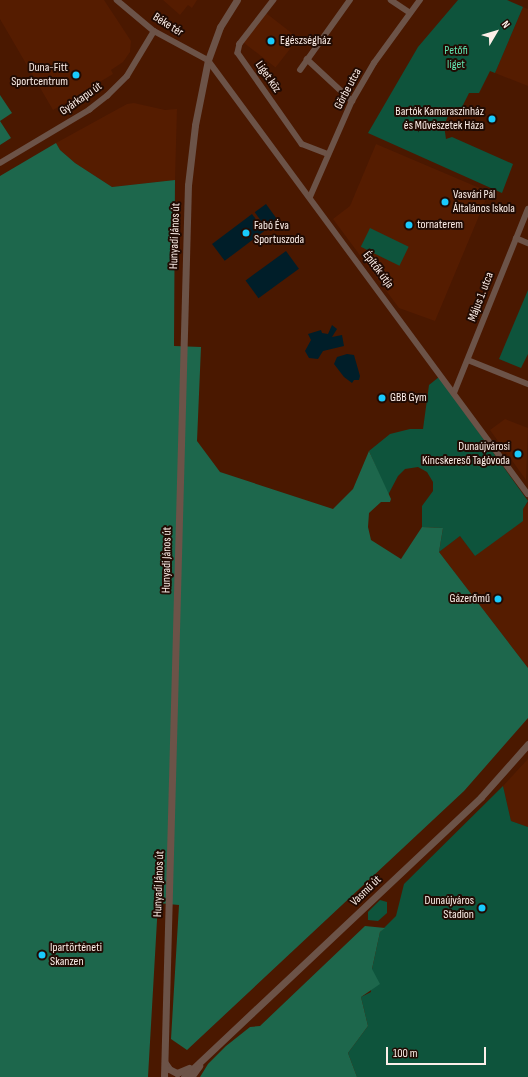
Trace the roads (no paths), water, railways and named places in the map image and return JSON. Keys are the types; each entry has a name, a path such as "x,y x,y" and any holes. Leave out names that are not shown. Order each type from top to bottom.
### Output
{"street":[{"name":"Hunyadi János út","path":"164,1077 186,215 191,148 208,60 220,27 237,0"},
{"name":"Liget köz","path":"274,0 240,44 238,53 302,144 328,154"},
{"path":"300,70 350,0"},
{"path":"391,0 410,13"},
{"name":"Görbe utca","path":"310,197 352,101 374,63 420,0"},
{"name":"Béke tér","path":"120,1 154,31 208,60"},
{"name":"Gyárkapu út","path":"0,163 89,110 107,96 126,76 154,31"},
{"name":"Építők útja","path":"208,60 528,494"},
{"path":"307,60 352,101"},
{"name":"Május 1. utca","path":"454,393 528,209"},
{"path":"516,238 528,243"},
{"path":"468,360 528,384"},
{"name":"Vasmű út","path":"214,1048 481,797 528,744"},
{"path":"165,1062 169,1069 177,1073 198,1061 214,1048"},
{"path":"191,1077 214,1048"},
{"path":"184,1077 198,1061"}],"water":[{"path":"266,204 279,222 268,230 255,212"},
{"path":"252,214 265,231 225,261 212,244"},
{"path":"286,251 299,269 258,298 246,280"},
{"path":"332,325 337,329 332,337 342,335 344,346 323,351 318,359 309,358 305,351 311,340 308,334 321,330 322,333 328,334"},
{"path":"347,354 354,355 360,376 359,380 354,380 352,383 344,377 334,364 337,357"}],"place":[{"name":"Egészségház","path":"271,41"},
{"name":"Duna-Fitt Sportcentrum","path":"76,75"},
{"name":"Bartók Kamaraszínház és Művészetek Háza","path":"492,119"},
{"name":"Vasvári Pál Általános Iskola","path":"445,202"},
{"name":"tornaterem","path":"409,225"},
{"name":"Fabó Éva Sportuszoda","path":"246,233"},
{"name":"GBB Gym","path":"382,398"},
{"name":"Dunaújvárosi Kincskereső Tagóvoda","path":"518,454"},
{"name":"Gázerőmű","path":"498,599"},
{"name":"Dunaújváros Stadion","path":"482,908"},
{"name":"Ipartörténeti Skanzen","path":"42,955"}],"park label":[{"name":"Petőfi liget","path":"456,58"}]}
